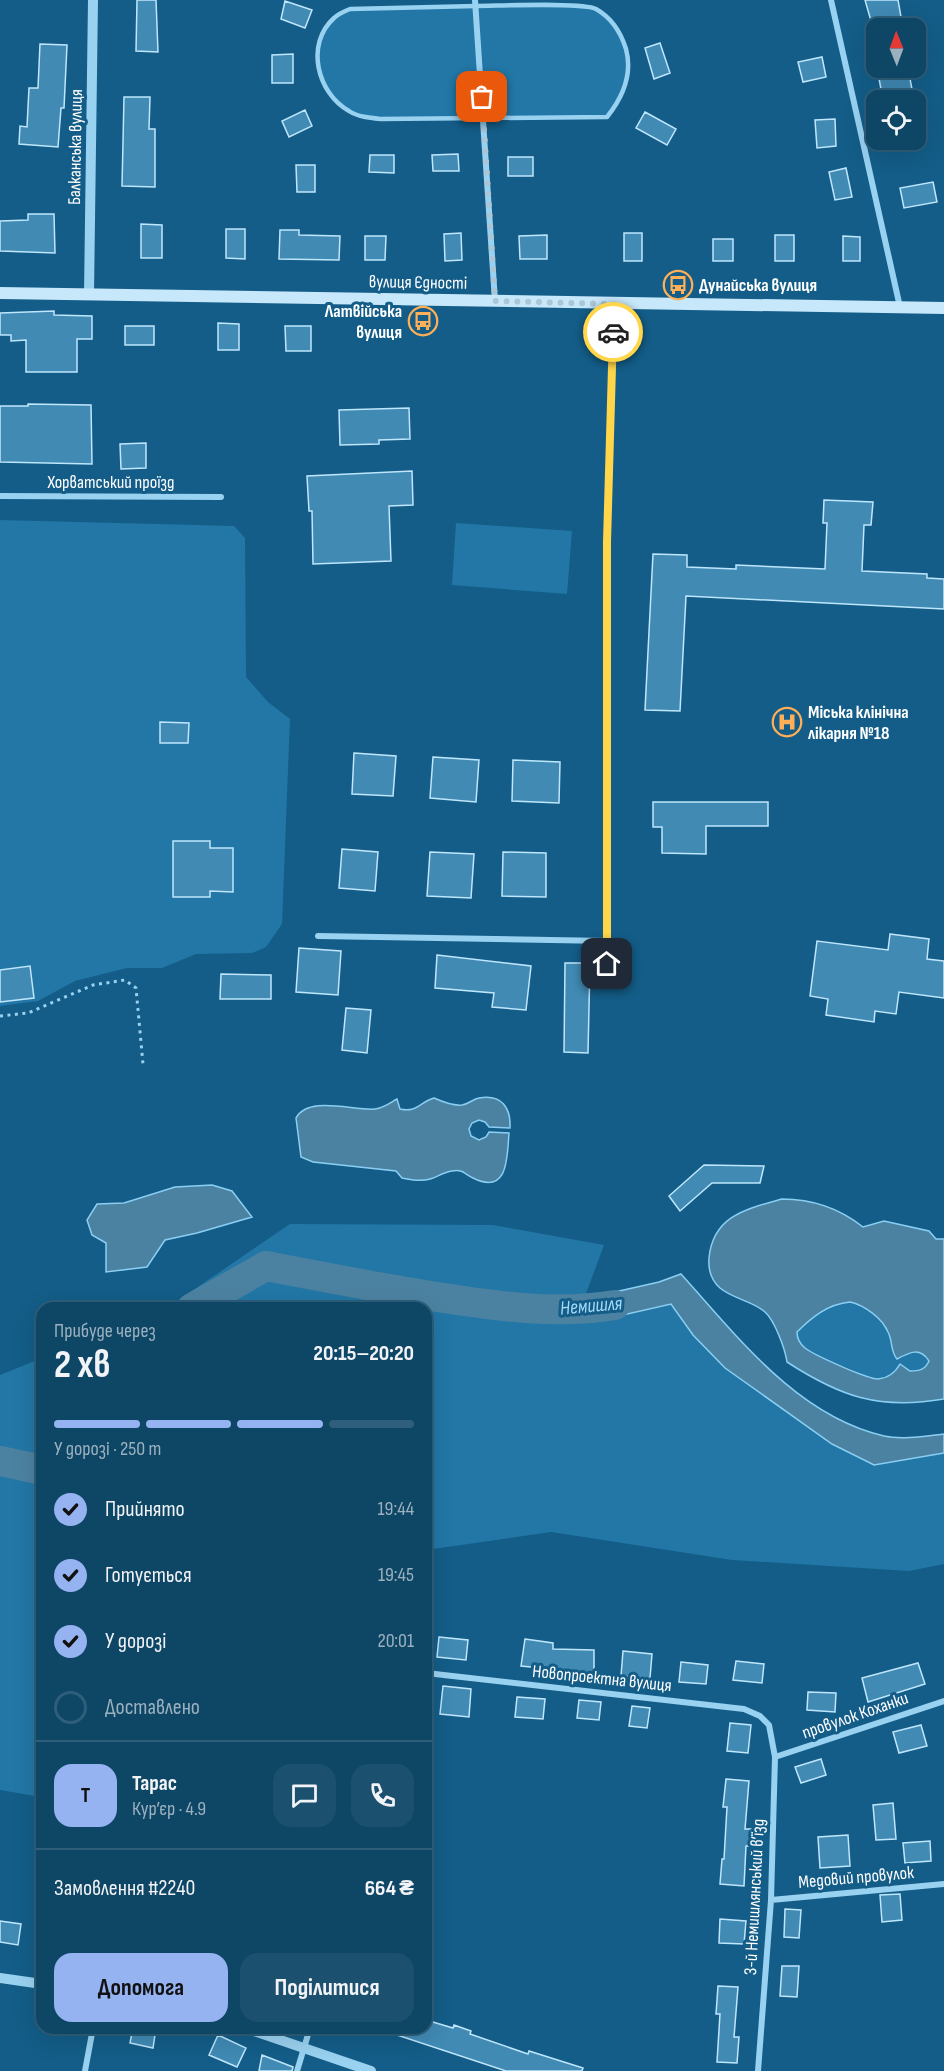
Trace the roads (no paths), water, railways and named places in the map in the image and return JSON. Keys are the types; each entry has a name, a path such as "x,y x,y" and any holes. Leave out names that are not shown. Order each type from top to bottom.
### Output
{"main road":[{"name":"вулиця Єдності","path":"0,292 944,308"}],"street":[{"name":"Балканська вулиця","path":"89,294 93,0"},
{"path":"831,0 900,308"},
{"path":"476,3 495,301"},
{"path":"607,964 607,542 614,304"},
{"name":"Хорватський проїзд","path":"0,496 221,497"},
{"path":"318,936 608,941"},
{"name":"Новопроектна вулиця","path":"432,1674 744,1709 760,1716 769,1725"},
{"name":"провулок Коханки","path":"775,1757 944,1701"},
{"name":"3-й Немишлянський в’їзд","path":"758,2071 771,1900 775,1757 769,1725"},
{"name":"Медовий провулок","path":"771,1900 944,1884"},
{"path":"0,1978 36,1983"},
{"path":"86,2071 92,2034"},
{"path":"261,2034 370,2071"},
{"path":"297,2071 308,2034"}],"lane":[{"path":"476,3 594,8 610,20 622,38 628,58 624,90 620,100 607,117 483,120 365,118 350,112 326,91 320,76 317,60 319,44 325,30 334,17 350,9 476,3"}],"water":[{"path":"487,1097 499,1100 503,1104 509,1114 510,1128 489,1127 485,1122 479,1120 472,1123 469,1129 471,1136 479,1140 486,1137 489,1132 509,1133 506,1162 500,1178 494,1182 485,1182 456,1171 446,1172 427,1180 416,1180 402,1178 396,1171 313,1162 301,1157 296,1118 310,1107 375,1109 397,1099 400,1109 411,1110 434,1098 459,1105"},
{"path":"212,1185 232,1191 252,1217 165,1240 147,1267 106,1272 106,1243 92,1235 87,1220 97,1204 124,1203 175,1187"},
{"path":"782,1199 814,1203 835,1210 863,1227 884,1221 929,1231 936,1239 944,1239 944,1399 900,1403 880,1401 861,1398 825,1384 787,1362 779,1336 765,1312 725,1292 714,1282 709,1258 717,1232 734,1216","holes":["850,1302 861,1306 882,1322 890,1335 893,1353 897,1359 918,1352 929,1361 926,1366 910,1371 900,1364 885,1378 872,1378 841,1366 802,1345 797,1332 828,1308"]},
{"path":"681,1274 747,1348 797,1393 824,1411 853,1426 884,1436 906,1438 944,1434 944,1453 874,1465 832,1444 725,1368 693,1335 671,1304 592,1322 568,1315 584,1299 659,1282"}],"waterway":[{"name":"Немишля","path":"203,1302 266,1266 416,1294 504,1306 571,1309 615,1305"},
{"name":"Немишля","path":"0,1461 36,1469"}],"place":[{"name":"Дунайська вулиця","path":"678,285"},
{"name":"Латвійська вулиця","path":"423,321"},
{"name":"Міська клінічна лікарня №18","path":"787,722"}]}
